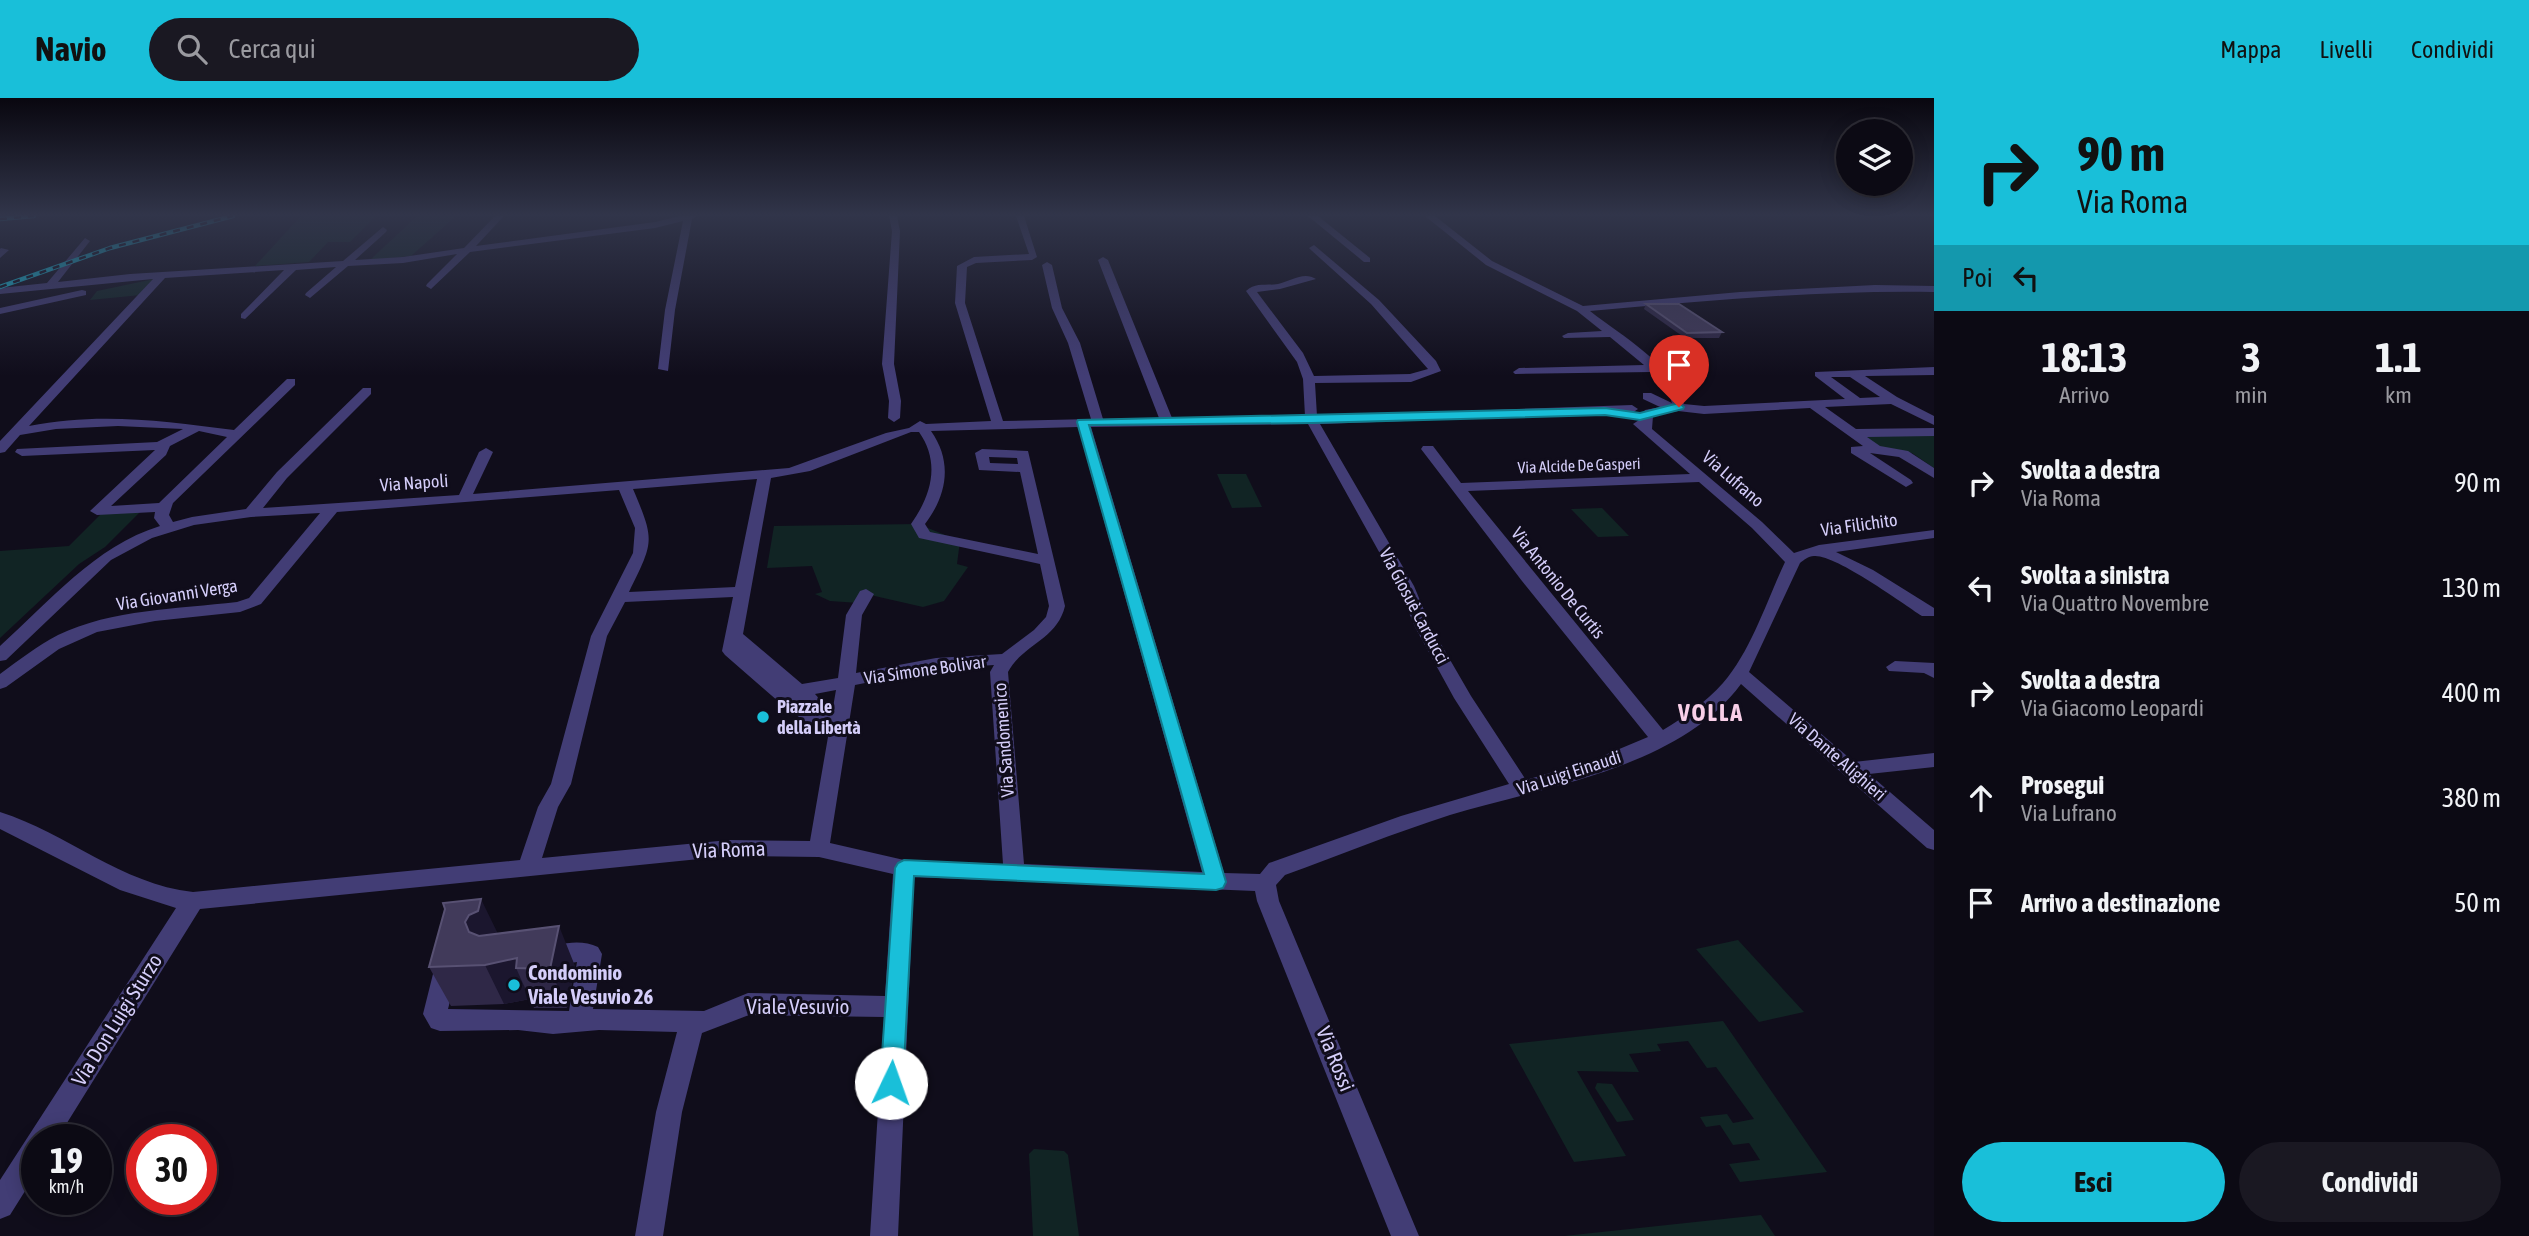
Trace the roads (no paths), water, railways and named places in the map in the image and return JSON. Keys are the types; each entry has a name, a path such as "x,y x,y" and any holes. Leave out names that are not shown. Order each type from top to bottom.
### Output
{"street":[{"path":"50,286 63,269"},
{"path":"0,291 119,278 274,269"},
{"path":"245,316 291,269"},
{"path":"310,295 340,269"},
{"path":"431,286 448,269"},
{"path":"664,369 670,310 679,269"},
{"path":"894,269 888,364 895,401 892,422 916,426 1166,420 1312,420 1605,411 1631,412 1646,422 1652,412 1676,399"},
{"path":"962,269 960,303 998,424"},
{"path":"1048,269 1057,308 1074,342 1090,422 1216,882"},
{"path":"1106,269 1166,420"},
{"path":"1310,380 1411,378 1435,371 1433,363 1375,302 1338,269"},
{"path":"1501,269 1581,309 1656,370 1676,399"},
{"path":"0,309 161,276"},
{"path":"0,449 161,276"},
{"path":"1311,279 1290,280 1284,285 1255,288 1251,291 1303,362 1310,380 1309,413 1312,420"},
{"path":"1581,309 1729,296 1875,288 1934,289"},
{"path":"0,309 27,289"},
{"path":"1568,337 1613,334"},
{"path":"1519,372 1656,370"},
{"path":"1631,412 1648,394 1656,370"},
{"path":"1857,402 1819,374 1934,371"},
{"path":"1851,372 1893,400 1934,421"},
{"path":"168,526 161,515 164,507 291,382"},
{"path":"251,513 282,475 367,391"},
{"path":"1648,394 1658,403 1676,399 1714,410 1893,400"},
{"path":"895,401 934,443 938,490 932,508 918,524 925,535 1046,561"},
{"path":"1812,404 1877,449"},
{"name":"Via Giosuè Carducci","path":"1312,420 1406,586 1423,627 1463,698 1522,789"},
{"name":"Via Napoli","path":"871,441 892,422"},
{"name":"Via Lufrano","path":"1646,422 1701,478 1793,561"},
{"path":"17,432 79,423 178,425 237,434"},
{"name":"Via Napoli","path":"0,656 106,557 168,526 251,513 464,499 765,474 818,465 871,441 916,426"},
{"path":"22,452 164,445 194,429"},
{"path":"1853,433 1934,432"},
{"path":"164,445 161,452 97,511 164,507"},
{"name":"Via Antonio De Curtis","path":"1428,449 1660,739"},
{"path":"1906,483 1856,450 1877,449 1903,454 1934,474"},
{"path":"464,499 486,452"},
{"name":"Via Sandomenico","path":"1014,873 999,679 1004,660 1049,628 1056,616 1057,606 1026,468"},
{"path":"765,474 733,634 733,653 795,697 838,735"},
{"name":"Via Alcide De Gasperi","path":"1458,487 1701,478"},
{"path":"528,868 548,807 561,784 600,631 641,553 642,528 624,485"},
{"name":"Via Giovanni Verga","path":"0,683 46,650 85,631 240,607 255,601 332,508"},
{"name":"Via Filichito","path":"1793,561 1804,553 1819,550 1934,534"},
{"path":"1819,550 1867,573 1928,612"},
{"name":"Via Luigi Einaudi","path":"1265,883 1277,869 1452,808 1596,767 1691,723 1727,690 1740,673 1793,561"},
{"path":"617,597 741,592"},
{"path":"819,849 846,683 854,615 866,594"},
{"name":"Via Simone Bolivar","path":"795,697 905,670 981,660 1004,660"},
{"path":"1895,667 1928,667 1934,672"},
{"name":"Via Dante Alighieri","path":"1740,673 1934,842"},
{"path":"816,704 833,695 846,683"},
{"path":"795,697 816,704 838,735"},
{"path":"1851,769 1934,760"},
{"name":"Via Roma","path":"0,820 128,884 166,898 193,901 707,848 819,849 904,868 1265,883"},
{"path":"884,1236 904,868"},
{"name":"Via Rossi","path":"1265,883 1268,901 1331,1049 1404,1236"},
{"name":"Via Don Luigi Sturzo","path":"52,1124 193,901"},
{"name":"Viale Vesuvio","path":"451,948 435,1014 437,1019 518,1019 553,1023 692,1022 711,1021 748,1004 895,1007"},
{"path":"524,960 584,951 590,954 579,1021"},
{"path":"649,1236 669,1112 692,1022"},
{"path":"0,1205 21,1172"}],"railway":[{"path":"0,287 50,269"}],"place":[{"name":"Piazzale della Libertà","path":"763,717"},
{"name":"Condominio Viale Vesuvio 26","path":"514,985"}],"district":[{"name":"VOLLA","path":"1711,713"}]}
